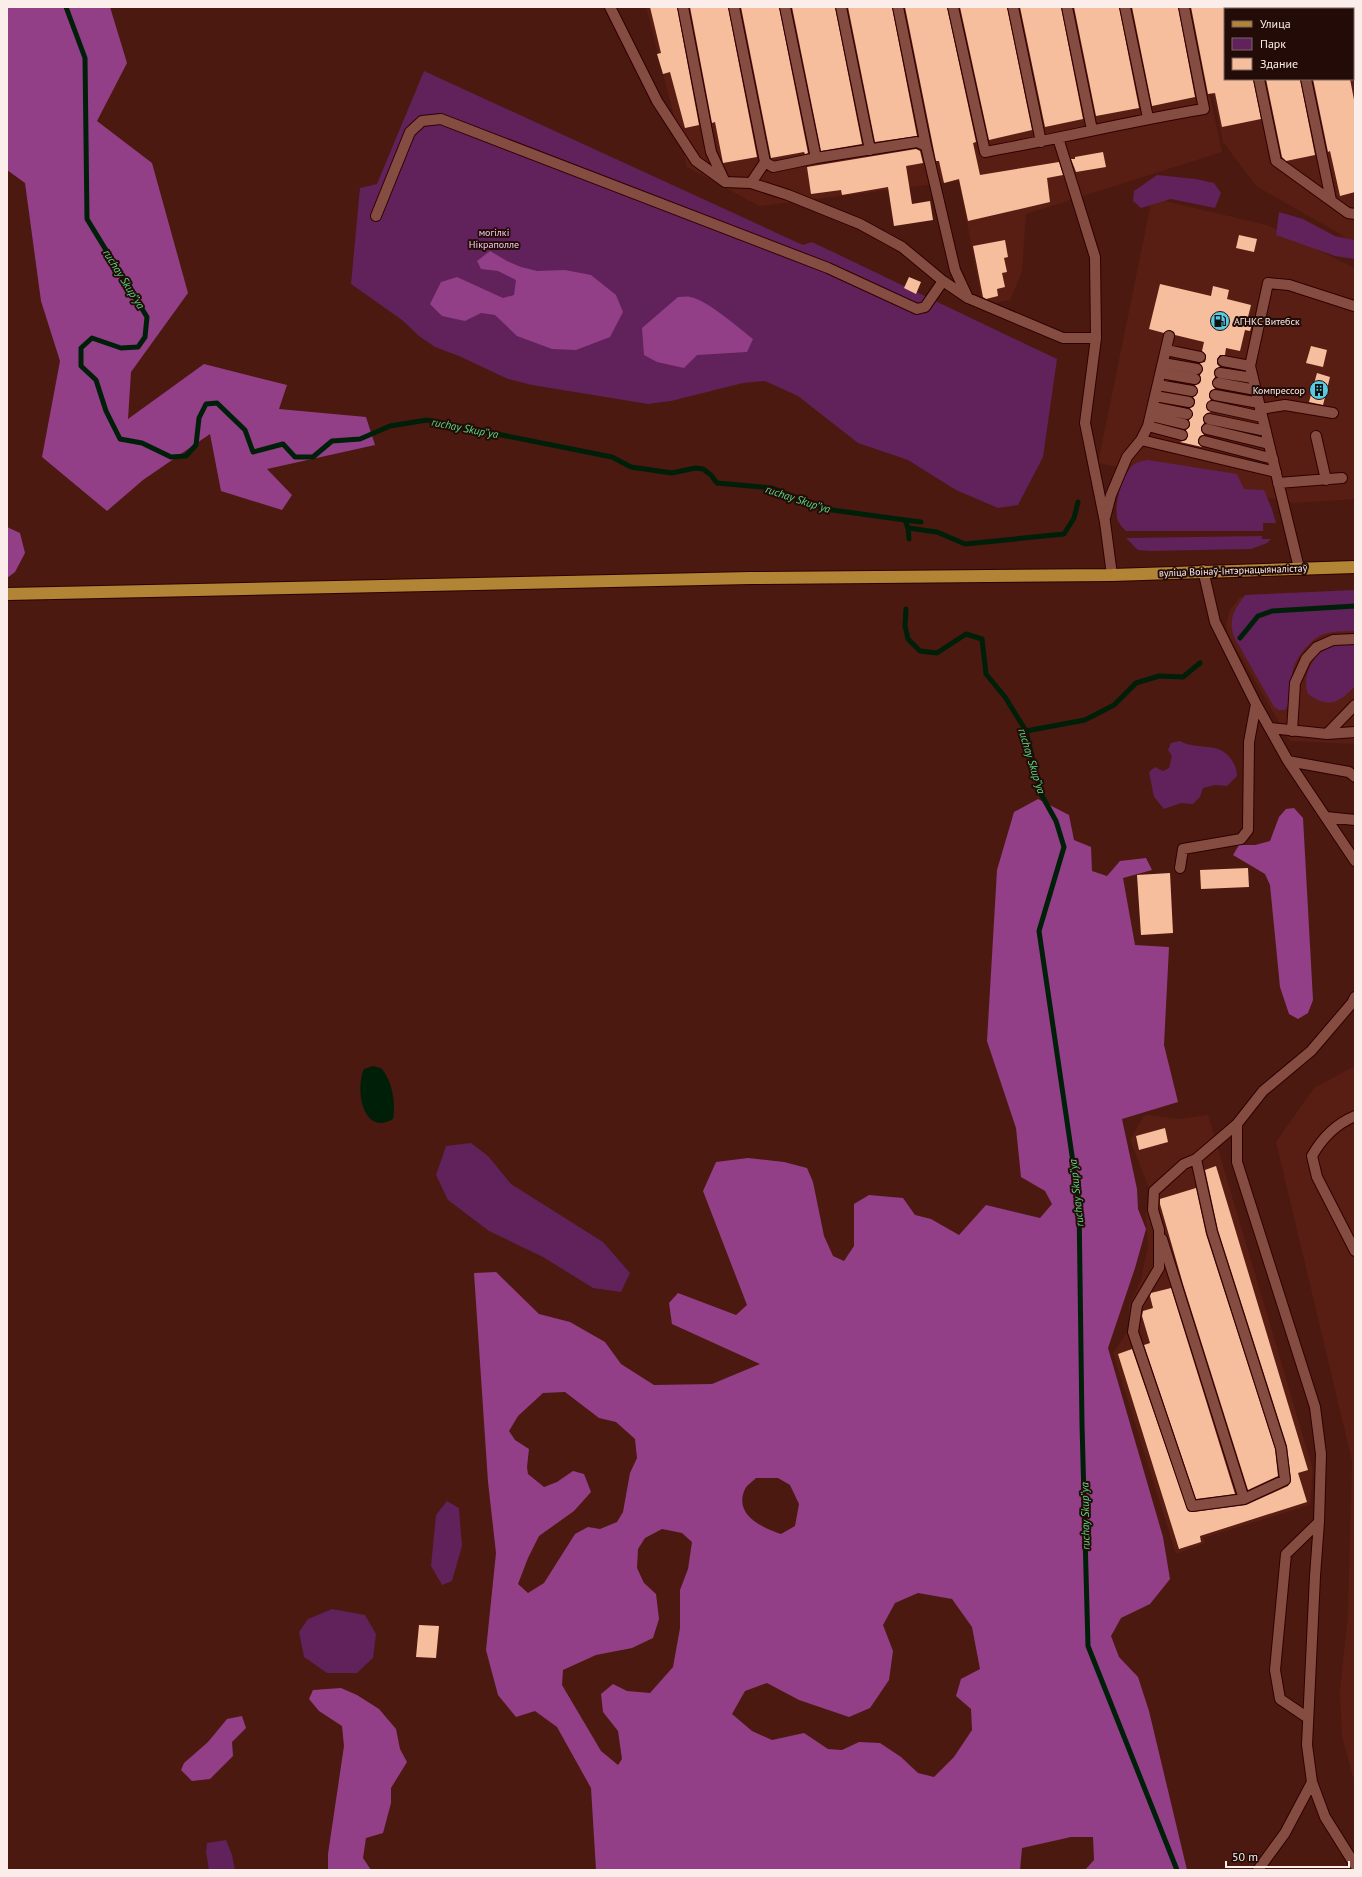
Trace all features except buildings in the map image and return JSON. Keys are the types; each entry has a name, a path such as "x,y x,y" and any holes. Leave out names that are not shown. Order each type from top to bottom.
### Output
{"main road":[{"name":"вуліца Воінаў-Інтэрнацыяналістаў","path":"7,594 742,578 1112,575 1203,570 1355,567"}],"lane":[{"path":"610,7 658,101 696,161 725,182 751,183 788,195 860,224 902,247 943,281 968,298 1063,338 1096,338"},
{"path":"683,7 711,152 725,182"},
{"path":"734,7 765,162 751,183"},
{"path":"785,7 816,158"},
{"path":"841,7 870,150"},
{"path":"898,7 926,146 955,270 968,298"},
{"path":"953,7 985,152 1041,142 1148,118 1204,109 1184,7"},
{"path":"1013,7 1041,142"},
{"path":"1067,7 1092,130"},
{"path":"1125,7 1148,118"},
{"path":"1259,80 1276,161 1348,213 1355,214"},
{"path":"1306,80 1330,200"},
{"path":"376,216 410,132 422,120 441,119 828,268 917,309 925,307 943,281"},
{"path":"1058,138 1095,257 1096,338 1086,423 1112,575"},
{"path":"765,162 773,167 816,158 917,142 926,146"},
{"path":"1299,568 1250,366 1268,283 1289,286 1354,306"},
{"path":"1104,522 1111,495 1127,457 1141,440 1151,416 1169,336"},
{"path":"1166,350 1200,356"},
{"path":"1223,361 1250,366"},
{"path":"1162,368 1196,374"},
{"path":"1220,373 1253,378"},
{"path":"1218,383 1256,390"},
{"path":"1158,385 1192,391"},
{"path":"1215,395 1261,409"},
{"path":"1155,396 1189,402"},
{"path":"1212,406 1261,409 1285,405 1333,413"},
{"path":"1151,416 1185,419"},
{"path":"1151,416 1182,434"},
{"path":"1209,419 1266,431"},
{"path":"1207,429 1269,444"},
{"path":"1316,436 1326,480"},
{"path":"1141,440 1276,472"},
{"path":"1204,441 1273,459"},
{"path":"1278,483 1342,478"},
{"path":"1203,570 1215,622 1256,704 1288,761 1355,860"},
{"path":"1292,731 1295,683 1306,659 1317,647 1333,640 1355,639"},
{"path":"1180,868 1184,849 1241,839 1248,830 1249,742 1256,704"},
{"path":"1327,734 1355,705"},
{"path":"1270,728 1327,734 1355,732"},
{"path":"1288,761 1350,772 1355,777"},
{"path":"1326,817 1355,820"},
{"path":"1244,1499 1153,1210 1154,1191 1184,1164 1196,1159 1237,1124 1263,1091 1311,1051 1355,997"},
{"path":"1355,1116 1343,1121 1320,1141 1312,1156 1317,1177 1355,1251"},
{"path":"1237,1124 1237,1162 1315,1407 1321,1454 1319,1522 1307,1745 1312,1782 1325,1816 1355,1865"},
{"path":"1159,1230 1159,1268 1137,1305 1132,1332 1192,1506 1244,1499 1285,1480 1281,1448 1212,1232 1196,1159"},
{"path":"1308,1718 1280,1699 1275,1670 1286,1554 1319,1522"},
{"path":"1258,1870 1285,1833 1312,1782"}],"shaded area":[{"path":"7,7 110,7 127,63 97,121 152,163 188,293 131,372 128,419 204,364 287,385 279,409 366,417 375,445 267,469 292,495 282,510 221,491 210,434 143,480 107,511 42,457 60,361 41,301 25,183 7,170"},
{"path":"646,7 1191,7 1222,152 1026,214 1022,271 1010,300 983,305 959,181 759,206 687,167"},
{"path":"1195,7 1355,7 1355,248 1340,234 1256,186 1223,142"},
{"path":"1152,198 1267,225 1355,268 1355,499 1293,503 1098,463"},
{"path":"490,251 521,267 537,271 565,270 591,275 616,295 623,312 610,337 576,350 552,349 517,336 495,315 481,313 465,321 442,316 430,304 441,282 457,277 503,298 514,295 516,280 498,271 481,269 477,261"},
{"path":"678,297 697,299 732,322 753,339 747,352 697,355 684,368 657,362 644,355 642,328"},
{"path":"7,527 20,533 25,553 15,572 7,578"},
{"path":"1355,592 1355,744 1290,741 1230,638 1226,626 1230,610 1240,597"},
{"path":"1038,799 1069,815 1074,840 1091,847 1092,871 1107,876 1120,861 1146,858 1152,870 1123,878 1135,945 1169,947 1164,1045 1178,1102 1122,1119 1137,1189 1138,1209 1146,1229 1135,1268 1108,1348 1163,1537 1170,1579 1150,1604 1121,1618 1111,1636 1119,1657 1138,1677 1149,1711 1187,1870 1085,1870 1094,1860 1093,1837 1071,1837 1022,1848 1020,1870 596,1870 591,1788 557,1727 535,1711 516,1717 498,1695 486,1650 496,1553 488,1482 474,1273 496,1272 539,1314 570,1322 605,1342 621,1364 654,1385 712,1384 760,1364 672,1324 669,1303 678,1293 736,1315 747,1305 703,1191 716,1162 748,1158 784,1162 807,1168 813,1182 824,1236 833,1256 844,1261 854,1246 854,1204 869,1195 903,1198 915,1215 931,1219 959,1235 986,1205 1040,1218 1052,1204 1045,1191 1021,1177 1016,1128 987,1041 997,870 1014,812","holes":["565,1392 599,1418 616,1422 635,1439 637,1458 630,1473 623,1512 617,1522 600,1529 588,1527 575,1534 544,1583 528,1593 518,1584 528,1558 539,1536 574,1511 591,1492 584,1474 573,1471 557,1482 544,1487 528,1474 527,1467 529,1449 515,1440 509,1431 518,1416 543,1393","756,1478 778,1478 790,1485 799,1504 795,1526 781,1534 766,1528 752,1519 746,1513 742,1498 745,1489","662,1529 682,1533 692,1542 688,1569 680,1590 680,1628 673,1667 650,1693 627,1691 613,1684 601,1694 603,1712 618,1731 622,1759 618,1765 601,1751 562,1685 563,1670 596,1655 632,1648 653,1638 659,1619 656,1594 644,1583 637,1568 638,1549 645,1538","918,1593 952,1599 972,1627 980,1669 961,1679 956,1696 971,1709 972,1730 954,1757 934,1777 918,1773 901,1757 880,1743 859,1742 842,1750 828,1749 804,1733 772,1740 752,1731 732,1714 745,1691 767,1683 799,1700 849,1717 870,1708 889,1680 893,1651 883,1625 895,1603"]},
{"path":"1294,808 1303,818 1313,1000 1308,1013 1298,1019 1289,1014 1280,987 1270,885 1265,874 1233,855 1239,845 1255,845 1270,841 1279,817 1286,809"},
{"path":"373,1066 381,1068 385,1073 392,1092 394,1106 393,1119 382,1123 374,1121 368,1116 361,1098 361,1077 364,1069"},
{"path":"1355,1066 1355,1784 1342,1737 1340,1691 1348,1614 1352,1461 1276,1142 1314,1088"},
{"path":"1147,1115 1179,1119 1208,1115 1313,1470 1310,1505 1203,1538 1205,1543 1176,1554 1113,1353 1129,1329 1129,1305 1141,1280 1148,1246 1146,1214 1150,1199 1150,1191 1130,1140 1143,1117"},
{"path":"341,1688 357,1695 379,1709 396,1729 400,1749 407,1762 391,1788 391,1803 383,1833 366,1838 363,1858 371,1870 328,1870 328,1854 344,1746 342,1726 319,1711 309,1699 313,1690"},
{"path":"242,1716 246,1728 232,1742 233,1756 210,1779 192,1781 181,1770 184,1763 208,1742 227,1719"}],"green space":[{"name":"могілкі Нікраполле","path":"424,71 803,245 812,242 1057,359 1043,457 1018,505 998,508 956,490 908,460 858,443 798,396 765,381 743,383 671,401 648,404 532,385 508,379 459,356 435,347 419,336 402,320 351,284 360,188 377,184"},
{"path":"1157,175 1196,179 1214,183 1221,193 1215,208 1171,199 1141,208 1133,201 1134,191"},
{"path":"1279,212 1303,219 1335,236 1354,240 1355,259 1335,256 1276,235"},
{"path":"1148,460 1237,474 1244,489 1264,490 1276,523 1263,523 1263,531 1126,531 1118,521 1117,515 1117,501 1121,486 1127,472 1134,464"},
{"path":"1262,536 1262,539 1271,539 1267,543 1251,549 1149,551 1138,550 1126,538"},
{"path":"1355,590 1355,631 1332,632 1320,636 1309,644 1299,656 1293,668 1291,679 1291,697 1288,706 1285,710 1279,710 1274,707 1232,631 1233,615 1241,600 1245,595"},
{"path":"1355,645 1355,686 1344,697 1328,703 1315,699 1308,694 1306,680 1308,672 1311,665 1320,653 1333,646"},
{"path":"1180,741 1194,746 1214,748 1226,753 1235,765 1237,776 1227,786 1215,785 1203,788 1200,797 1193,804 1181,803 1164,809 1154,797 1149,772 1155,767 1163,771 1169,768 1172,756 1168,750 1171,743"},
{"path":"471,1143 488,1156 511,1184 603,1242 630,1273 621,1292 593,1288 543,1257 489,1231 448,1200 436,1175 446,1146"},
{"path":"447,1501 459,1508 462,1546 452,1581 442,1585 431,1566 436,1515"},
{"path":"332,1609 365,1615 376,1634 373,1658 357,1673 327,1673 304,1657 299,1632 308,1619"},
{"path":"226,1840 232,1855 235,1870 209,1870 206,1852 207,1843"}],"waterway":[{"name":"ruchay Skup’’ya","path":"66,7 85,58 87,219 147,317 145,337 138,347 121,348 92,338 81,348 81,366 96,380 106,411 120,439 142,443 171,457 186,456 196,445 199,418 206,404 217,403 245,430 253,452 283,444 295,457 313,457 332,441 360,439 390,426 427,420 612,457 631,467 672,473 695,468 703,469 711,475 717,483 772,488 825,509 905,520 908,528 909,539"},
{"path":"908,528 937,532 965,544 1064,534 1074,518 1078,502"},
{"path":"905,520 921,522"},
{"path":"1240,638 1258,616 1272,611 1355,606"},
{"name":"ruchay Skup’’ya","path":"906,609 905,626 908,639 920,651 937,653 966,634 982,639 986,674 1005,697 1026,731 1041,794 1056,821 1064,847 1039,931 1079,1203 1082,1424 1088,1646 1177,1870"},
{"path":"1026,731 1085,720 1114,705 1136,683 1159,676 1183,677 1200,663"}],"place":[{"name":"АГНКС Витебск","path":"1220,321"},
{"name":"Компрессор","path":"1319,390"}]}
